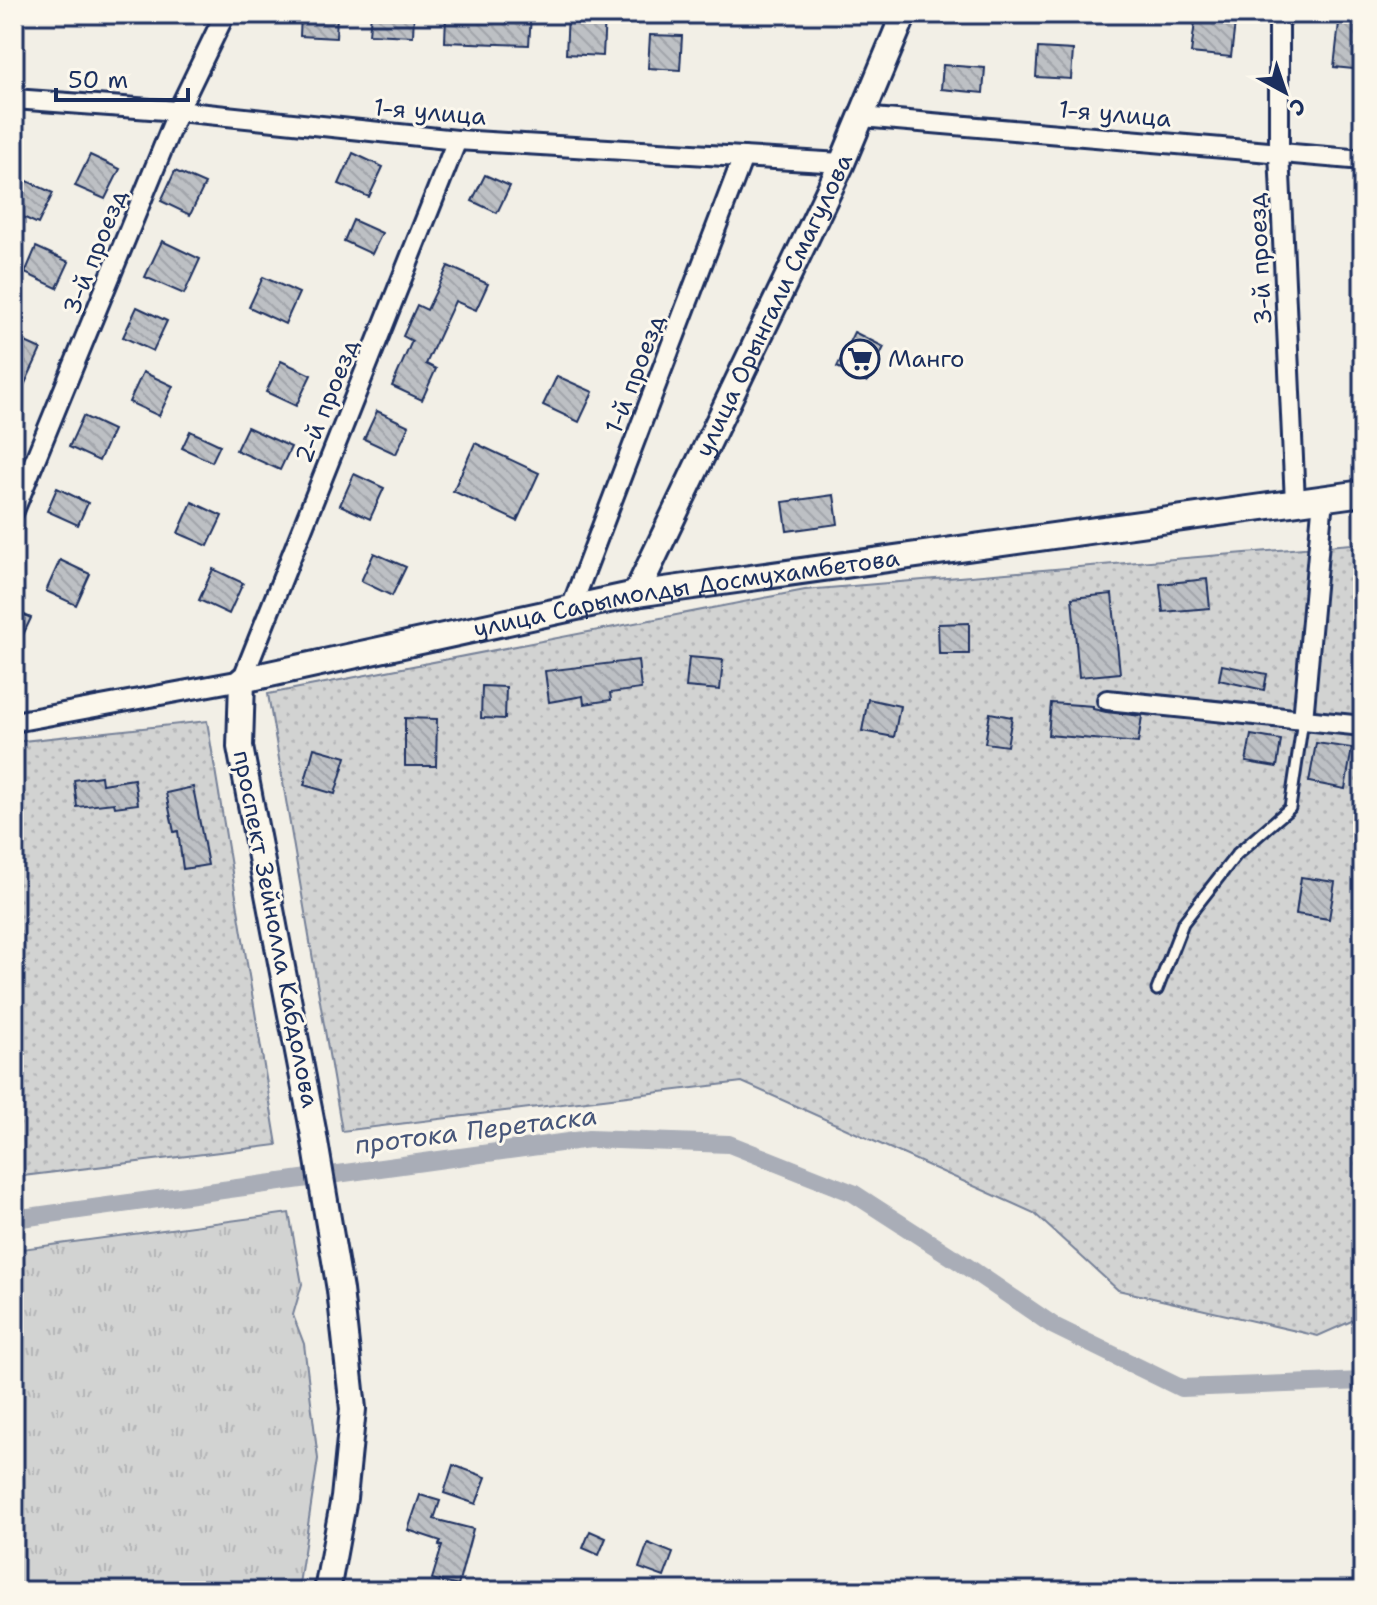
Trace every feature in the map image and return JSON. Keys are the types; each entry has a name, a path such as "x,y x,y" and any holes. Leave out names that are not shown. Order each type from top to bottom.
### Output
{"main road":[{"name":"улица Орынгали Смагулова","path":"636,594 842,163 904,14"},
{"name":"улица Сарымолды Досмухамбетова","path":"242,680 636,594 1363,493"},
{"name":"проспект Зейнолла Кабдолова","path":"242,680 240,747 313,1130 340,1290 353,1409 344,1498 327,1591"}],"street":[{"name":"3-й проезд","path":"14,511 178,111 225,14"},
{"name":"3-й проезд","path":"1279,14 1279,152 1295,502"},
{"name":"1-я улица","path":"14,99 178,111 457,140 842,163"},
{"name":"1-я улица","path":"862,117 1363,160"},
{"name":"2-й проезд","path":"242,680 457,140"},
{"name":"1-й проезд","path":"571,608 743,157"},
{"path":"1303,720 1323,498"},
{"name":"улица Сарымолды Досмухамбетова","path":"14,722 242,680"},
{"path":"1107,700 1363,726"}],"lane":[{"path":"1157,990 1183,923 1237,854 1290,808 1303,720"}],"green space":[{"path":"1363,543 1363,1316 1318,1336 1118,1290 1034,1213 742,1082 342,1131 268,694 805,590"},
{"path":"207,721 277,1145 14,1177 14,742"},
{"path":"289,1213 302,1284 293,1315 304,1344 318,1459 298,1591 14,1591 14,1250"}],"building":[{"path":"301,14 337,14 336,38 300,36"},
{"path":"371,14 414,14 413,36 369,34"},
{"path":"446,14 531,16 529,45 445,42"},
{"path":"568,14 605,14 603,56 566,54"},
{"path":"1196,14 1236,14 1231,57 1191,53"},
{"path":"1340,14 1362,14 1363,70 1334,67"},
{"path":"650,35 682,36 680,70 648,68"},
{"path":"1038,48 1073,50 1071,79 1036,77"},
{"path":"943,65 985,68 983,93 941,89"},
{"path":"353,153 383,167 369,197 339,184"},
{"path":"90,155 120,169 105,199 75,186"},
{"path":"175,171 205,184 190,215 161,201"},
{"path":"485,175 510,186 497,213 472,201"},
{"path":"23,179 53,193 38,224 14,213 14,198"},
{"path":"353,220 382,233 372,254 344,241"},
{"path":"162,241 200,259 184,294 145,277"},
{"path":"36,247 69,262 57,288 25,273"},
{"path":"448,266 488,284 476,310 455,301 426,364 436,369 422,400 392,386 412,341 403,336 417,305 427,310"},
{"path":"263,277 299,293 285,324 249,307"},
{"path":"137,307 167,321 153,351 123,337"},
{"path":"854,332 884,347 867,382 837,367"},
{"path":"14,337 41,349 14,407"},
{"path":"281,361 311,375 296,406 266,392"},
{"path":"143,372 173,386 159,416 129,402"},
{"path":"557,376 593,392 579,422 543,405"},
{"path":"377,411 409,426 396,454 364,439"},
{"path":"83,416 113,430 99,461 69,447"},
{"path":"247,427 291,447 280,470 236,450"},
{"path":"190,431 220,445 212,462 182,448"},
{"path":"475,443 539,473 517,521 453,491"},
{"path":"354,474 384,488 370,519 340,505"},
{"path":"57,488 88,503 78,525 47,511"},
{"path":"834,495 838,524 787,531 783,502"},
{"path":"192,502 222,516 208,546 178,533"},
{"path":"374,553 406,567 392,596 361,581"},
{"path":"60,560 90,574 76,605 46,591"},
{"path":"213,569 243,583 229,614 199,600"},
{"path":"1207,579 1210,608 1163,612 1160,584"},
{"path":"1112,594 1120,673 1079,677 1072,598"},
{"path":"14,610 31,618 14,654"},
{"path":"969,623 969,654 939,654 938,624"},
{"path":"689,657 723,660 720,690 686,687"},
{"path":"638,660 641,689 610,693 611,700 584,704 583,696 549,702 545,671"},
{"path":"1222,665 1267,674 1264,690 1219,680"},
{"path":"482,686 506,687 505,719 481,718"},
{"path":"868,699 900,706 894,737 862,731"},
{"path":"1051,703 1093,706 1093,709 1106,712 1142,716 1138,743 1048,735"},
{"path":"990,713 1012,717 1007,746 985,743"},
{"path":"405,718 437,719 436,766 405,766"},
{"path":"1251,735 1281,740 1277,767 1246,762"},
{"path":"1316,743 1352,748 1345,789 1309,782"},
{"path":"314,748 346,757 335,794 304,785"},
{"path":"101,776 102,784 134,779 138,804 77,807 74,780"},
{"path":"193,787 208,865 183,869 178,831 174,832 166,793"},
{"path":"1301,877 1335,882 1329,919 1296,914"},
{"path":"453,1465 486,1477 476,1504 444,1493"},
{"path":"420,1495 440,1501 434,1519 473,1529 458,1586 432,1579 441,1541 408,1530"},
{"path":"590,1531 606,1538 599,1555 583,1548"},
{"path":"648,1543 673,1553 664,1577 639,1568"}],"waterway":[{"name":"протока Перетаска","path":"14,1219 589,1139 729,1144 853,1193 1054,1326 1181,1388 1363,1381"}],"place":[{"name":"Манго","path":"860,359"}]}
